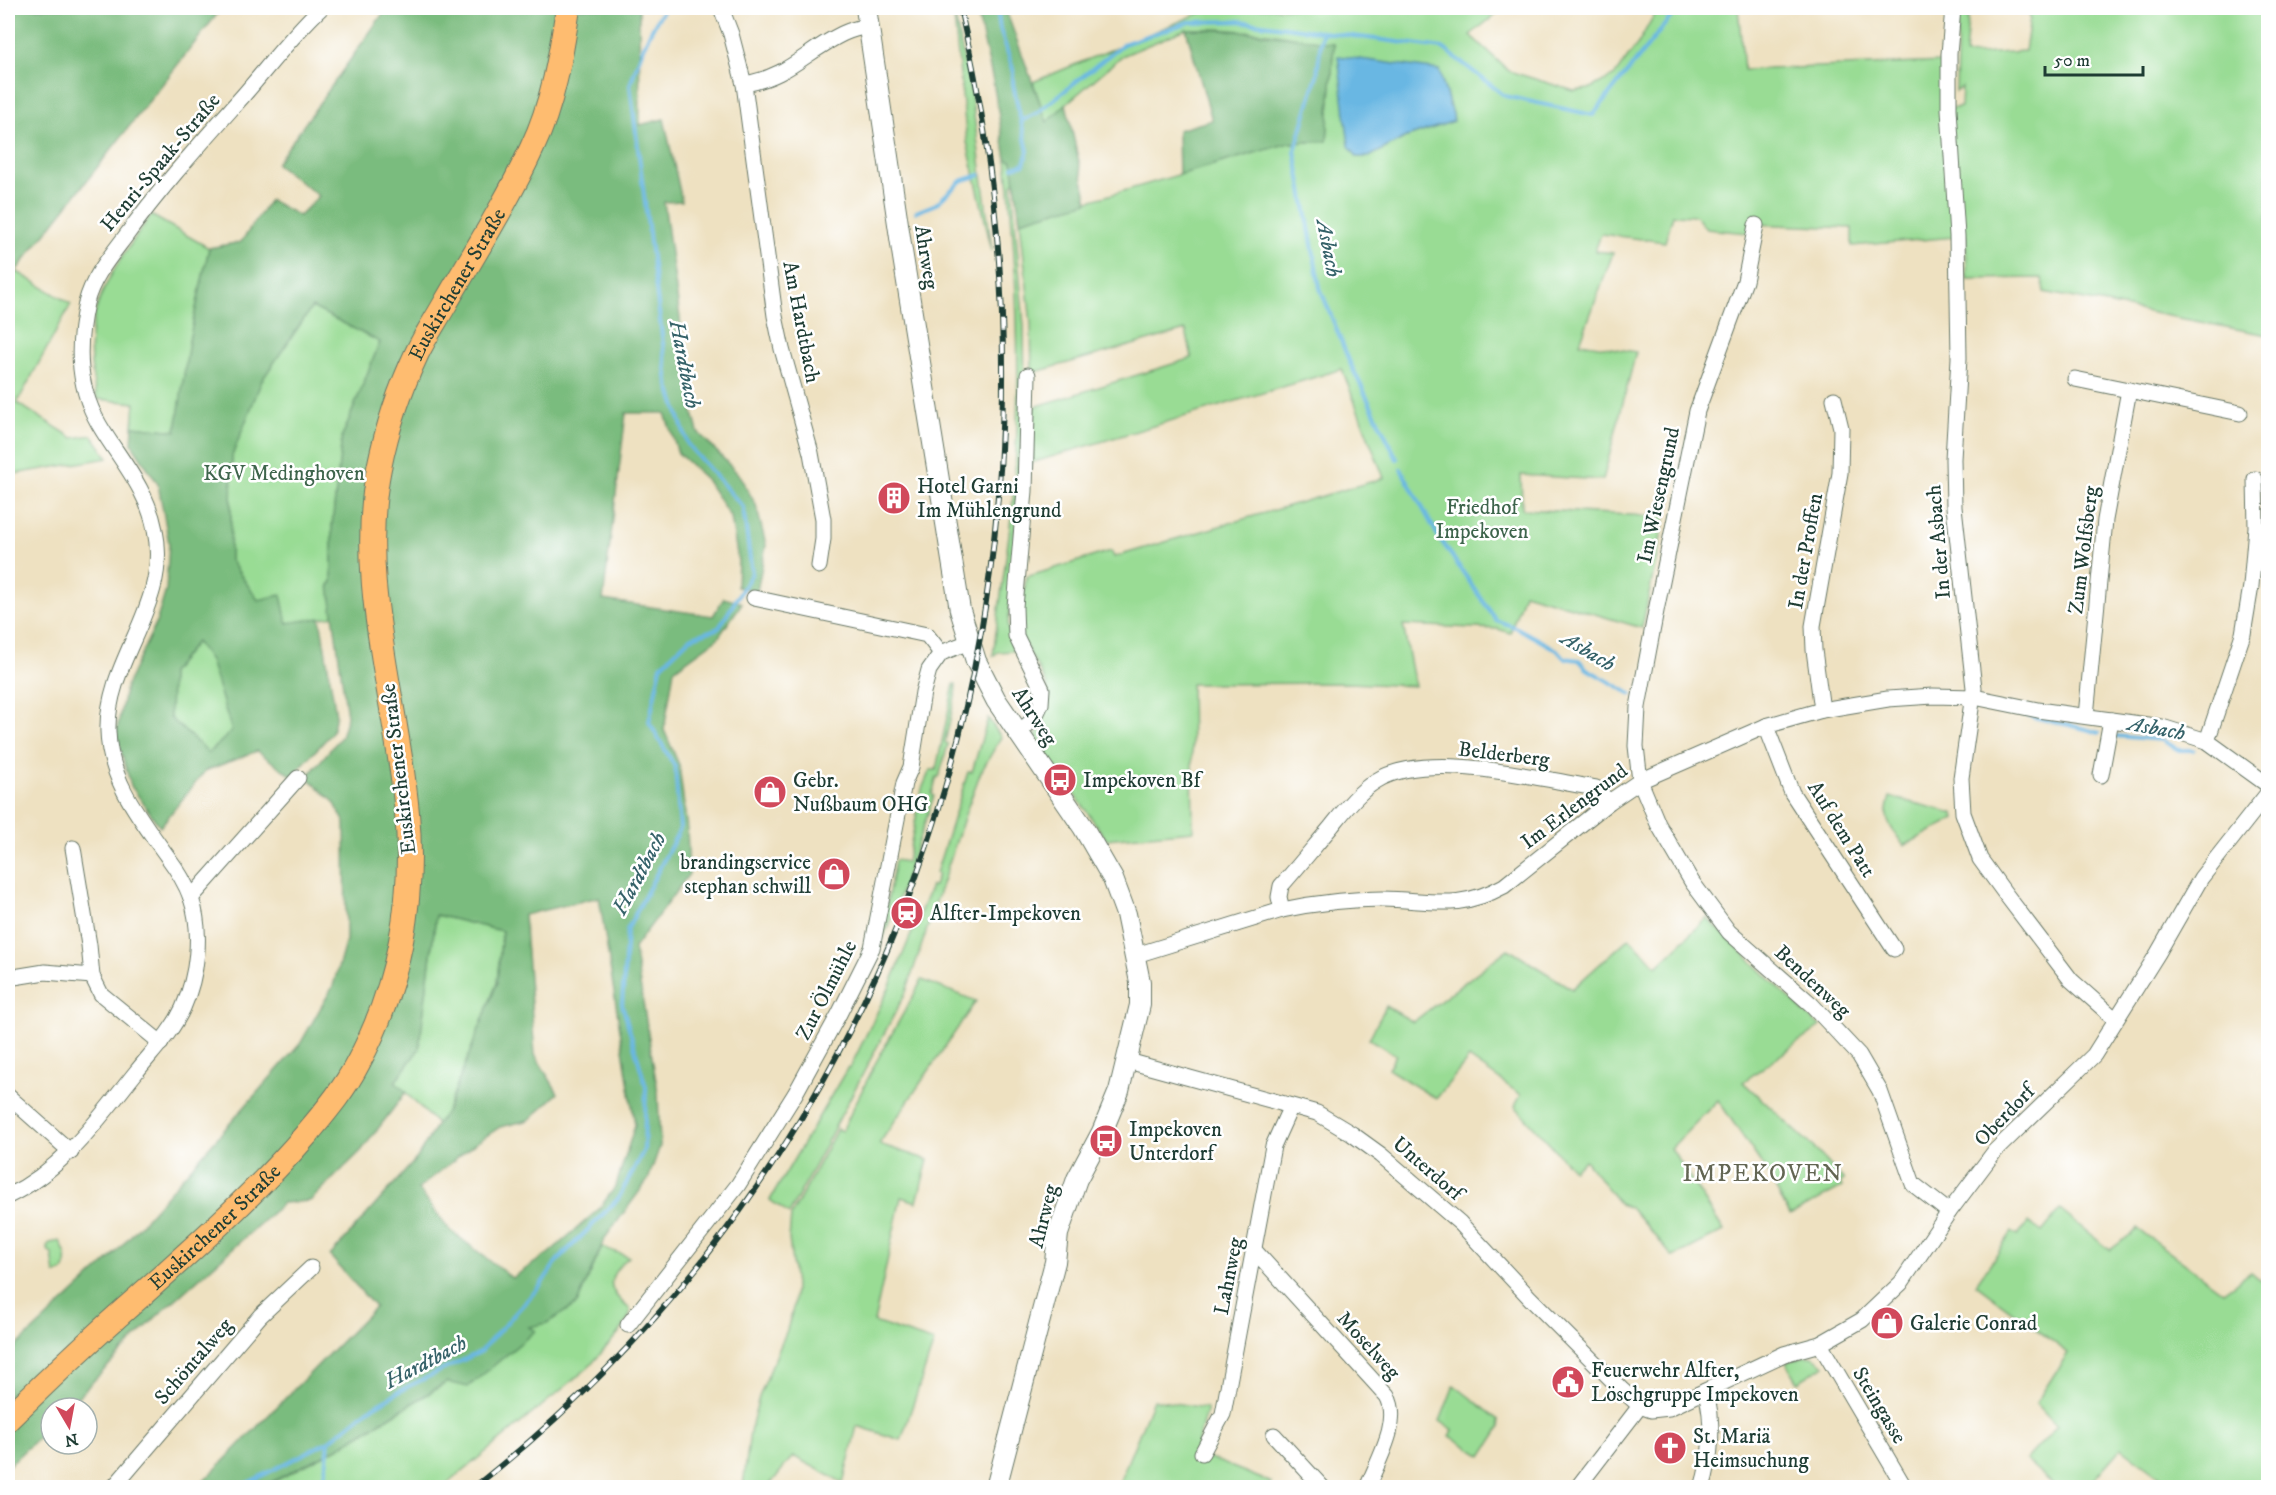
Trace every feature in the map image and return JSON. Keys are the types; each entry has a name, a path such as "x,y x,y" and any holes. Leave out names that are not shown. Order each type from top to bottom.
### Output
{"main road":[{"name":"Euskirchener Straße","path":"8,1419 94,1336 200,1243 278,1167 334,1102 357,1066 375,1029 390,987 403,938 409,858 407,811 374,585 372,525 378,469 393,412 417,352 533,146 549,103 568,8"}],"street":[{"name":"Henri-Spaak-Straße","path":"8,1196 45,1174 71,1152 161,1043 182,1011 195,972 196,936 191,898 175,867 128,801 113,766 108,733 109,709 114,684 145,617 153,593 158,562 156,530 145,496 101,428 89,406 73,365 79,348 87,299 104,266 142,212 321,8"},
{"name":"Am Hardtbach","path":"720,8 731,34 744,84 775,316 811,453 823,519 819,566"},
{"name":"In der Asbach","path":"1953,8 1949,54 1949,109 1957,236 1959,358 1953,459 1954,507 1974,697 1961,778 1962,813 1980,859 2071,980 2115,1019"},
{"path":"744,84 765,81 781,73 867,16"},
{"name":"Ahrweg","path":"867,16 960,610 969,642 996,700 1017,734 1083,827 1113,879 1126,914 1140,982 1140,1005 1128,1061 1119,1091 1102,1132 1077,1179 1058,1234 1055,1262 996,1488"},
{"name":"Im Wiesengrund","path":"1640,781 1636,746 1638,707 1697,411 1745,281 1756,225"},
{"path":"1017,734 1034,719 1041,704 1042,689 1016,636 1015,607 1025,491 1028,375"},
{"path":"2075,379 2240,414"},
{"name":"Zum Wolfsberg","path":"2086,716 2105,520 2129,390"},
{"name":"In der Proffen","path":"1822,710 1813,626 1840,472 1841,428 1834,399"},
{"path":"2207,741 2243,634 2251,586 2256,527 2255,479"},
{"path":"754,598 927,635 942,653 969,642"},
{"name":"Zur Ölmühle","path":"628,1325 738,1185 801,1084 872,948 904,783 911,767 929,670 942,653"},
{"name":"Im Erlengrund","path":"1136,955 1282,910 1331,902 1383,899 1457,903 1488,895 1504,886 1609,802 1640,781 1766,726 1822,710 1887,699 1934,696 1974,697 2038,710 2162,727 2207,741 2268,785"},
{"path":"2101,775 2111,720"},
{"name":"Auf dem Patt","path":"1766,726 1792,793 1894,949"},
{"name":"Belderberg","path":"1282,910 1279,897 1281,886 1350,805 1374,782 1398,771 1467,767 1596,788 1609,802"},
{"path":"191,898 298,778"},
{"name":"Bendenweg","path":"1640,781 1658,824 1692,882 1729,932 1812,1005 1859,1055 1880,1091 1913,1184 1949,1212"},
{"name":"Oberdorf","path":"1640,1406 1659,1410 1784,1354 1820,1344 1862,1320 1901,1283 1949,1212 1995,1152 2094,1055 2158,954 2201,878 2268,793"},
{"path":"73,848 92,976 100,994 161,1043"},
{"path":"8,978 45,972 92,976"},
{"name":"Unterdorf","path":"1128,1061 1317,1113 1352,1134 1381,1155 1460,1223 1530,1298 1640,1406"},
{"path":"8,1096 71,1152"},
{"name":"Lahnweg","path":"1202,1453 1223,1414 1273,1146 1291,1106"},
{"name":"Moselweg","path":"1254,1250 1388,1396 1393,1410 1392,1425 1367,1488"},
{"name":"Schöntalweg","path":"113,1488 260,1316 311,1268"},
{"name":"Steingasse","path":"1820,1344 1905,1488"},
{"path":"1702,1488 1708,1469 1710,1444 1708,1401 1705,1391"},
{"path":"1577,1488 1640,1406"},
{"path":"1274,1435 1323,1488"}],"green space":[{"path":"8,8 222,8 16,271 8,288"},
{"path":"387,8 639,8 640,125 664,119 682,201 664,202 693,413 698,432 739,475 756,505 766,545 757,591 737,587 738,560 731,518 706,479 678,453 665,413 626,413 603,600 713,616 724,598 742,603 718,638 674,670 664,730 679,765 687,829 689,874 634,948 658,1093 660,1146 648,1180 605,1238 577,1304 547,1323 529,1327 535,1331 468,1387 447,1382 336,1449 262,1487 198,1487 375,1307 330,1256 417,1158 447,1111 497,983 502,931 436,915 419,1049 395,1082 406,1092 361,1151 310,1201 283,1203 156,1317 79,1396 39,1396 39,1436 8,1466 8,1354 112,1257 300,1044 333,986 346,940 345,823 334,802 307,777 341,737 347,716 329,585 332,582 332,526 342,437 380,342 312,307 262,380 232,456 230,560 258,600 281,595 287,623 320,618 336,715 332,733 292,776 257,751 205,771 160,827 131,786 116,734 126,686 156,623 166,590 169,543 158,484 132,444 133,426 176,431 189,341 209,248 241,242 270,200 299,216 319,196 276,164","holes":["196,642 210,660 232,731 209,753 170,718 171,673","599,897 635,1125 616,1186 599,1209 549,1253 512,1278 450,1230 418,1189 473,1145 500,1127 529,1120 558,1093 535,1055 524,915"]},
{"path":"953,8 971,93 992,251 967,142"},
{"path":"976,8 1005,8 1047,122 1066,104 1088,202 1020,221 1012,161 1006,159 993,81"},
{"name":"Friedhof Impekoven","path":"1212,8 1504,8 1470,35 1509,71 1574,91 1589,89 1615,75 1639,42 1658,8 1738,8 1744,70 1943,62 1949,109 1961,107 1962,87 1956,92 1958,8 1969,8 1965,55 2025,51 2030,18 2027,8 2268,8 2268,335 2044,292 2042,278 1967,279 1966,236 1852,246 1852,228 1750,224 1748,233 1706,229 1696,216 1673,215 1665,242 1601,234 1595,251 1613,253 1580,343 1636,352 1603,480 1521,475 1522,509 1665,517 1642,628 1524,593 1510,633 1498,629 1403,625 1415,686 1349,683 1191,684 1193,831 1106,839 1035,738 1049,703 1047,685 1020,635 1026,577 1111,551 1114,557 1384,478 1342,369 1031,463 1034,407 1192,358 1186,330 1032,373 1031,324 1020,221 1288,143 1327,141 1334,44 1269,33 1186,29 1122,56 1047,123 1033,82","holes":["1439,70 1454,121 1404,138 1369,157 1357,157"]},
{"path":"1186,29 1279,35 1334,43 1327,141 1289,143 1179,175 1178,130 1212,120"},
{"path":"1006,159 1012,160 1015,181 1012,184 1024,327 1025,405 1008,626 1013,651 998,652 993,656 1011,520 1017,435 1017,316"},
{"name":"KGV Medinghoven","path":"151,215 209,248 189,341 176,431 133,426 135,403 97,399 92,370 93,321 99,300 120,260"},
{"path":"16,271 71,304 17,403 73,438 92,435 108,458 8,475 8,288"},
{"name":"KGV Medinghoven","path":"312,307 380,342 342,437 332,526 332,582 329,585 334,616 287,624 258,600 230,560 232,456 262,380"},
{"path":"196,642 210,660 232,731 209,753 170,718 171,673"},
{"path":"954,684 956,684 955,697 945,742 948,744 932,794 934,796 878,951 895,860 907,862 922,789 930,770 936,770"},
{"path":"988,718 1001,737 980,774 906,992 789,1214 770,1200 848,1067 850,1068 889,988 931,886 934,886 968,772 972,772"},
{"path":"1890,797 1954,813 1955,818 1904,846 1887,818"},
{"path":"436,915 502,931 497,983 447,1111 437,1124 395,1082 419,1049"},
{"path":"1707,918 1812,1020 1821,1026 1743,1082 1810,1144 1844,1180 1840,1183 1842,1187 1790,1215 1765,1169 1718,1100 1671,1148 1724,1231 1673,1257 1631,1208 1620,1204 1585,1160 1573,1170 1515,1106 1521,1095 1469,1058 1436,1099 1388,1069 1396,1055 1369,1039 1386,1006 1413,1022 1508,949 1572,989 1629,938 1657,966"},
{"path":"922,980 976,1001 879,1144 928,1160 917,1202 901,1197 874,1322 934,1342 901,1440 857,1426 843,1483 793,1456 768,1487 743,1487 750,1432 759,1397 787,1330 794,1305 795,1285 789,1239 791,1216 837,1129 842,1131 875,1064"},
{"path":"2060,1210 2110,1250 2138,1229 2223,1292 2251,1272 2268,1286 2267,1487 2174,1487 2121,1448 2087,1487 2056,1487 2026,1460 2057,1426 2036,1403 2068,1353 1976,1284 2012,1232 2018,1236 2028,1222 2042,1232"},
{"path":"60,1241 66,1256 66,1263 63,1271 55,1274 52,1254 47,1246"},
{"path":"602,1247 629,1257 612,1277 616,1296 630,1309 630,1315 622,1329 589,1367 443,1487 262,1488 336,1449 535,1330 528,1327 577,1304"},
{"path":"1805,1356 1813,1357 1825,1365 1798,1382 1786,1362"},
{"path":"1454,1385 1499,1420 1500,1428 1482,1456 1450,1436 1453,1430 1440,1421"},
{"path":"1153,1400 1207,1408 1195,1452 1272,1483 1270,1488 1117,1488"}],"water":[{"path":"1338,56 1439,70 1454,121 1404,138 1369,157 1357,157 1349,146"}],"waterway":[{"name":"Hardtbach","path":"238,1488 329,1441 368,1410 405,1388 480,1352 540,1286 557,1261 618,1199 644,1150 646,1087 622,1004 627,930 680,829 675,767 649,722 661,666 690,638 719,628 752,573 743,507 688,445 668,383 630,85 649,35 665,8"},
{"path":"997,8 1000,29 1013,69 1013,84 1021,121"},
{"path":"1013,167 1024,164 1028,151 1021,121 1037,113 1123,44 1189,22 1239,21 1443,48 1505,96 1593,115 1678,8"},
{"name":"Asbach","path":"1322,32 1317,75 1295,151 1320,288 1350,363 1397,459"},
{"path":"916,212 936,204 961,181 980,175"},
{"name":"Asbach","path":"1401,469 1438,536 1496,620 1517,628 1557,650 1564,658 1579,660 1587,669 1631,694"},
{"name":"Asbach","path":"2026,715 2099,733"},
{"name":"Asbach","path":"2115,736 2162,740 2179,750 2193,750"},
{"path":"324,1488 329,1441"}],"railway":[{"path":"473,1488 629,1346 758,1185 860,1010 935,822 982,624 1002,421 995,214 960,8"}],"place":[{"name":"Hotel Garni Im Mühlengrund","path":"894,498"},
{"name":"Impekoven Bf","path":"1060,780"},
{"name":"Gebr. Nußbaum OHG","path":"770,792"},
{"name":"brandingservice stephan schwill","path":"834,874"},
{"name":"Alfter-Impekoven","path":"907,913"},
{"name":"Impekoven Unterdorf","path":"1106,1141"},
{"name":"Galerie Conrad","path":"1887,1323"},
{"name":"Feuerwehr Alfter, Löschgruppe Impekoven","path":"1568,1382"},
{"name":"St. Mariä Heimsuchung","path":"1670,1448"}],"district":[{"name":"IMPEKOVEN","path":"1763,1173"}]}
